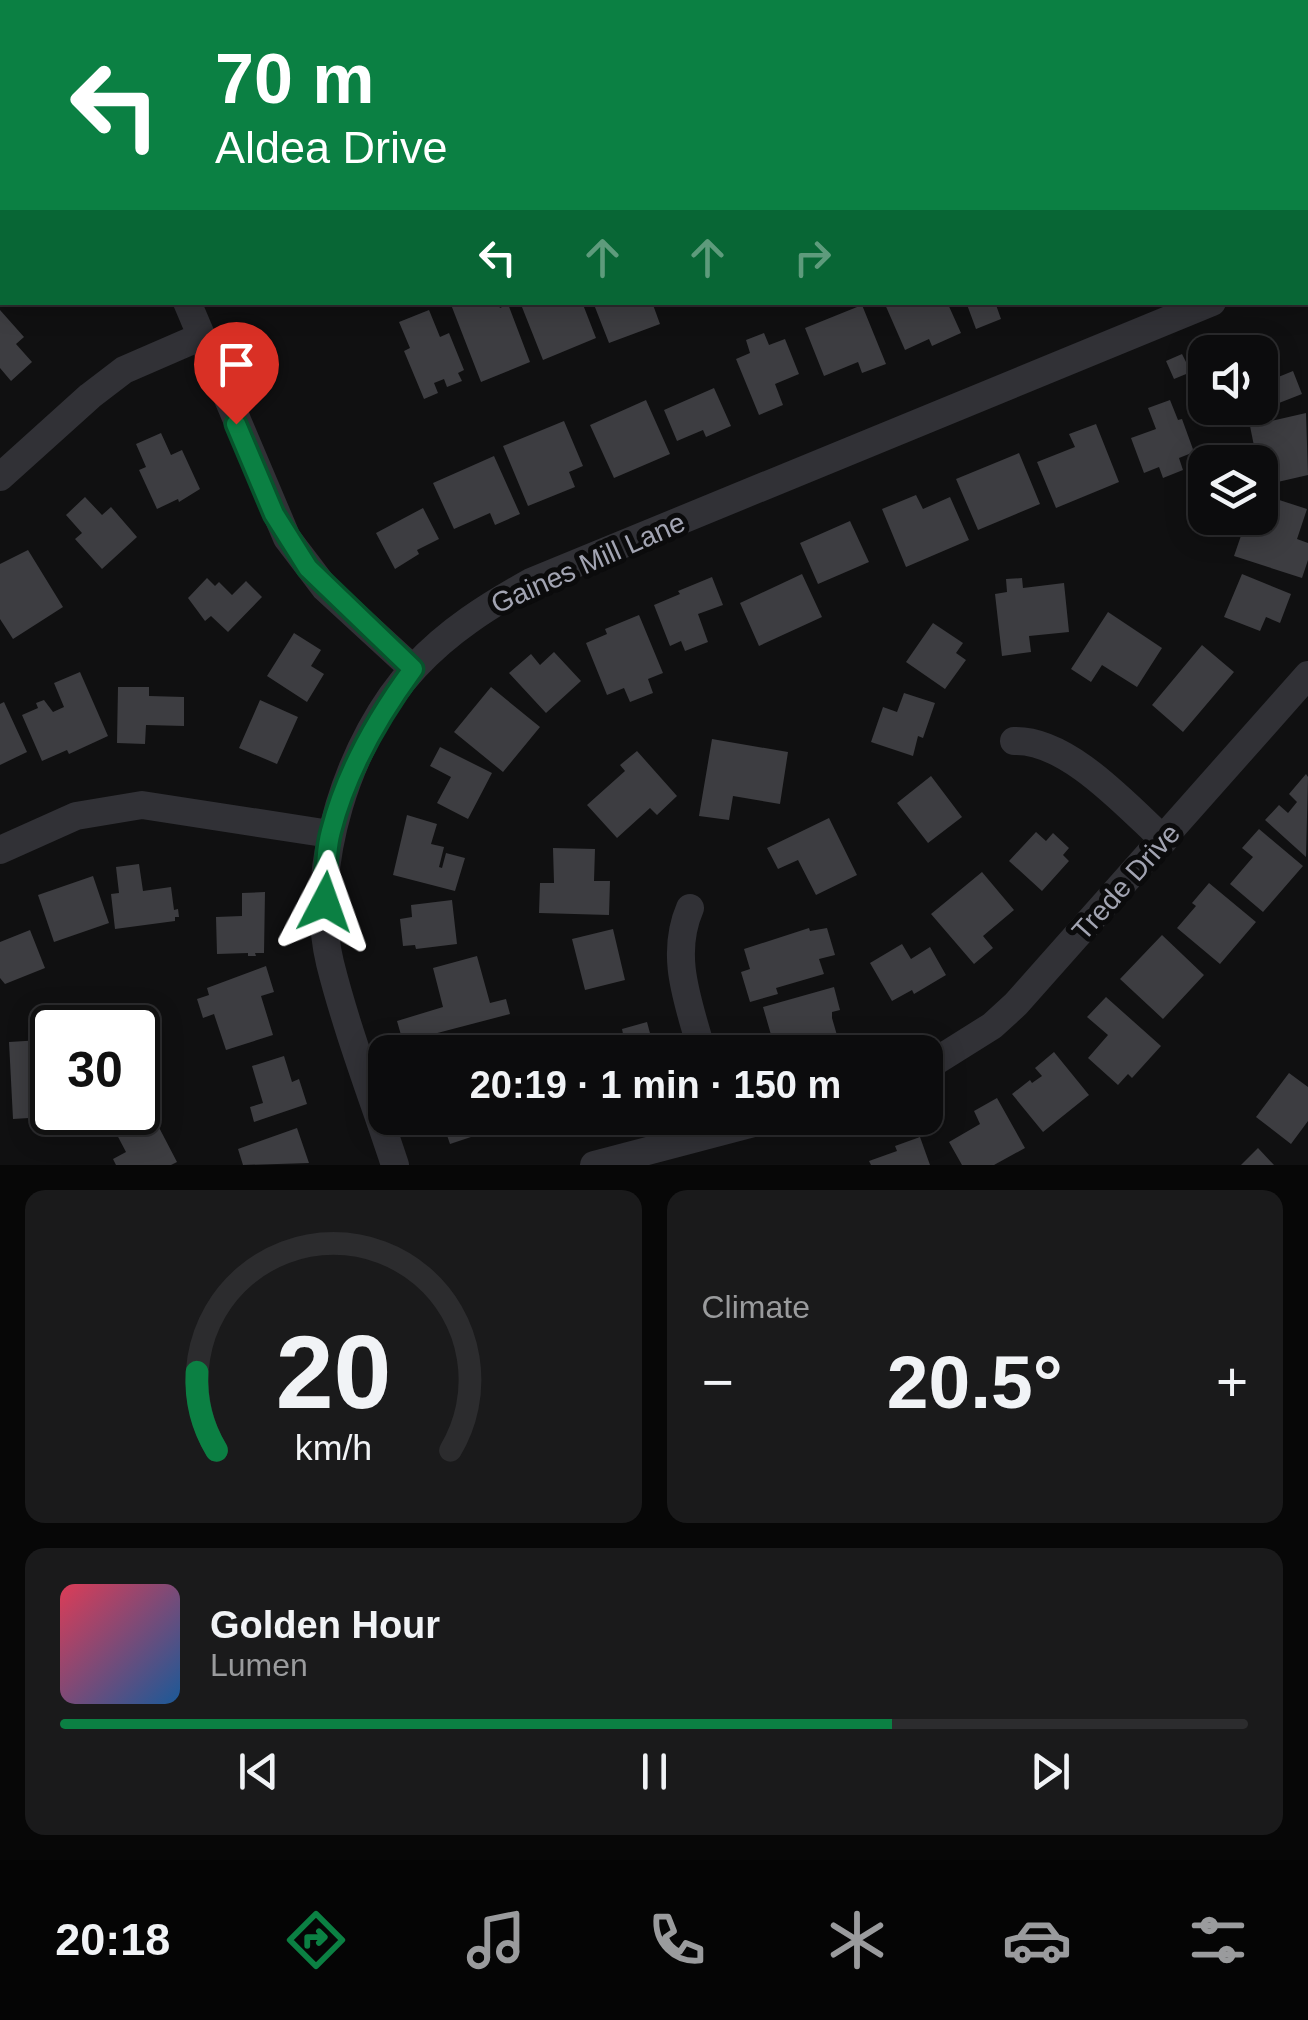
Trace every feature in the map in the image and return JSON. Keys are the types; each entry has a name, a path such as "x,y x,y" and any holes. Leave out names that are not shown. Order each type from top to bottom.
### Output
{"street":[{"path":"188,305 287,538 325,588 413,669"},
{"name":"Gaines Mill Lane","path":"395,1165 330,962 324,922 330,834 365,744 413,669 477,613 531,582 1205,305"},
{"path":"0,477 124,370 200,337"},
{"name":"Trede Drive","path":"943,1057 992,1026 1016,1004 1308,675"},
{"path":"1014,741 1030,740 1068,757 1164,840"},
{"path":"0,850 76,816 142,805 330,834"},
{"path":"690,908 678,950 697,1035"},
{"path":"594,1165 688,1135"}],"building":[{"path":"451,305 508,305 530,362 481,382"},
{"path":"521,305 583,305 596,338 543,360"},
{"path":"594,305 653,305 660,324 609,343"},
{"path":"862,305 886,364 862,373 858,362 824,376 805,328"},
{"path":"885,305 948,305 961,333 932,346 929,339 905,350"},
{"path":"967,305 996,305 1001,319 976,329"},
{"path":"0,310 24,337 16,344 32,362 11,381 0,368"},
{"path":"429,310 440,337 449,333 464,370 458,373 462,381 447,387 444,379 434,383 438,393 424,399 404,351 410,348 399,322"},
{"path":"764,333 769,345 785,339 799,374 775,384 783,405 759,415 736,359 750,353 746,340"},
{"path":"1182,354 1188,373 1174,379 1166,361"},
{"path":"1293,371 1302,394 1278,403 1278,377"},
{"path":"714,388 731,426 706,437 703,430 677,441 664,410"},
{"path":"646,400 670,454 614,478 590,425"},
{"path":"1170,400 1191,445 1188,445 1188,454 1179,458 1183,470 1163,478 1159,467 1144,473 1131,438 1156,429 1148,408"},
{"path":"1306,413 1308,475 1278,482 1278,445 1254,445 1250,426 1278,425 1278,420"},
{"path":"564,421 583,466 569,472 575,487 528,506 503,446"},
{"path":"1096,424 1119,482 1056,508 1037,462 1075,447 1069,434"},
{"path":"161,433 171,455 182,450 200,489 157,509 139,470 146,467 136,444"},
{"path":"1019,453 1040,504 978,530 956,479"},
{"path":"494,456 520,514 495,525 490,513 454,529 433,483"},
{"path":"916,495 923,509 950,497 969,540 906,567 882,509"},
{"path":"85,497 102,515 111,507 137,537 102,569 75,539 82,533 66,515"},
{"path":"1278,500 1307,509 1297,539 1308,543 1302,578 1234,556 1241,535 1278,535"},
{"path":"423,508 439,539 417,550 419,554 395,569 376,533"},
{"path":"850,521 869,562 818,584 800,543"},
{"path":"28,550 63,607 13,639 0,619 0,564"},
{"path":"802,574 822,617 759,646 740,603"},
{"path":"1242,574 1291,594 1280,623 1266,617 1260,631 1224,617"},
{"path":"712,577 723,605 698,614 708,642 685,651 681,641 670,646 654,605"},
{"path":"207,578 215,586 219,582 232,595 246,581 262,597 228,632 211,616 205,621 188,598"},
{"path":"1022,578 1023,588 1064,583 1069,632 1029,636 1031,652 1002,656 995,594 1007,592 1006,579"},
{"path":"1108,612 1162,648 1137,687 1102,665 1091,682 1071,669"},
{"path":"639,615 663,673 648,679 653,693 630,702 624,688 607,695 586,643 607,634 605,629"},
{"path":"933,623 963,643 956,653 966,660 945,689 906,662"},
{"path":"294,633 321,650 311,666 324,674 307,702 267,676"},
{"path":"1202,645 1234,672 1183,732 1152,705"},
{"path":"554,652 581,681 546,713 509,673 531,654 540,665"},
{"path":"80,672 108,736 69,754 67,750 42,761 22,715 38,708 36,703 44,700 53,712 64,707 54,683"},
{"path":"118,687 149,687 149,696 184,697 184,726 146,725 145,744 117,743"},
{"path":"491,687 540,727 503,772 454,732"},
{"path":"904,693 935,703 923,738 918,736 913,756 871,742 883,707 897,712"},
{"path":"260,700 298,717 277,764 239,748"},
{"path":"4,702 27,752 0,765 0,704"},
{"path":"712,739 788,752 780,804 733,796 729,820 699,816"},
{"path":"440,747 492,773 468,819 437,803 451,777 430,766"},
{"path":"637,751 677,796 657,815 650,808 617,838 587,805 625,771 620,765"},
{"path":"1306,774 1306,857 1265,820 1279,805 1288,813 1297,802 1289,794"},
{"path":"931,776 962,817 928,843 897,803"},
{"path":"407,815 437,824 431,844 444,847 439,867 442,868 446,853 465,858 455,891 393,875"},
{"path":"829,818 857,875 816,895 798,860 778,869 767,848"},
{"path":"1259,829 1303,866 1263,912 1230,884 1253,857 1242,848"},
{"path":"1036,832 1046,841 1053,833 1069,848 1063,855 1069,861 1042,891 1009,861"},
{"path":"553,848 595,849 594,881 610,881 609,915 539,913 540,883 554,883"},
{"path":"139,864 143,891 171,887 174,910 178,909 179,917 175,921 115,929 111,894 119,893 116,867"},
{"path":"982,872 1014,910 983,936 993,948 974,964 931,914"},
{"path":"93,876 109,923 54,942 38,895"},
{"path":"1209,883 1256,922 1220,964 1177,928"},
{"path":"265,892 264,953 217,954 216,917 242,916 242,893"},
{"path":"452,900 457,944 416,949 415,945 403,946 400,919 412,917 411,905"},
{"path":"809,928 827,928 835,955 819,959 824,974 776,988 778,994 750,1002 741,972 750,969 744,949"},
{"path":"613,929 625,980 585,990 572,939"},
{"path":"30,930 45,968 5,984 0,978 0,942"},
{"path":"1162,935 1204,975 1163,1019 1120,979"},
{"path":"902,944 911,959 930,947 946,975 914,994 912,990 892,1001 870,963"},
{"path":"477,956 490,1003 506,999 510,1014 430,1035 401,1035 397,1021 443,1007 433,968"},
{"path":"266,966 274,992 261,996 273,1035 226,1050 214,1014 203,1018 197,999 209,995 207,988"},
{"path":"834,987 840,1010 832,1012 837,1035 771,1035 763,1007"},
{"path":"1106,997 1161,1046 1132,1078 1128,1074 1118,1085 1088,1058 1108,1035 1087,1017"},
{"path":"647,1022 650,1035 623,1035 622,1029"},
{"path":"30,1041 30,1118 13,1119 9,1042"},
{"path":"1054,1052 1089,1095 1043,1132 1012,1094 1042,1076 1035,1068"},
{"path":"284,1056 292,1082 299,1079 307,1104 254,1122 250,1107 263,1103 252,1066"},
{"path":"1289,1073 1308,1087 1308,1121 1291,1144 1256,1117"},
{"path":"997,1098 1025,1148 994,1165 962,1165 949,1142 980,1124 974,1111"},
{"path":"297,1128 309,1163 243,1165 238,1149"},
{"path":"160,1129 177,1162 116,1165 113,1159 126,1152 117,1135 160,1135"},
{"path":"447,1135 477,1135 450,1144"},
{"path":"920,1137 930,1165 871,1165 869,1161 897,1151 895,1146"},
{"path":"1258,1148 1274,1165 1241,1165"}],"route":[{"path":"236,424 274,514 308,568 413,669 386,706 346,788 330,834 325,902"}]}
